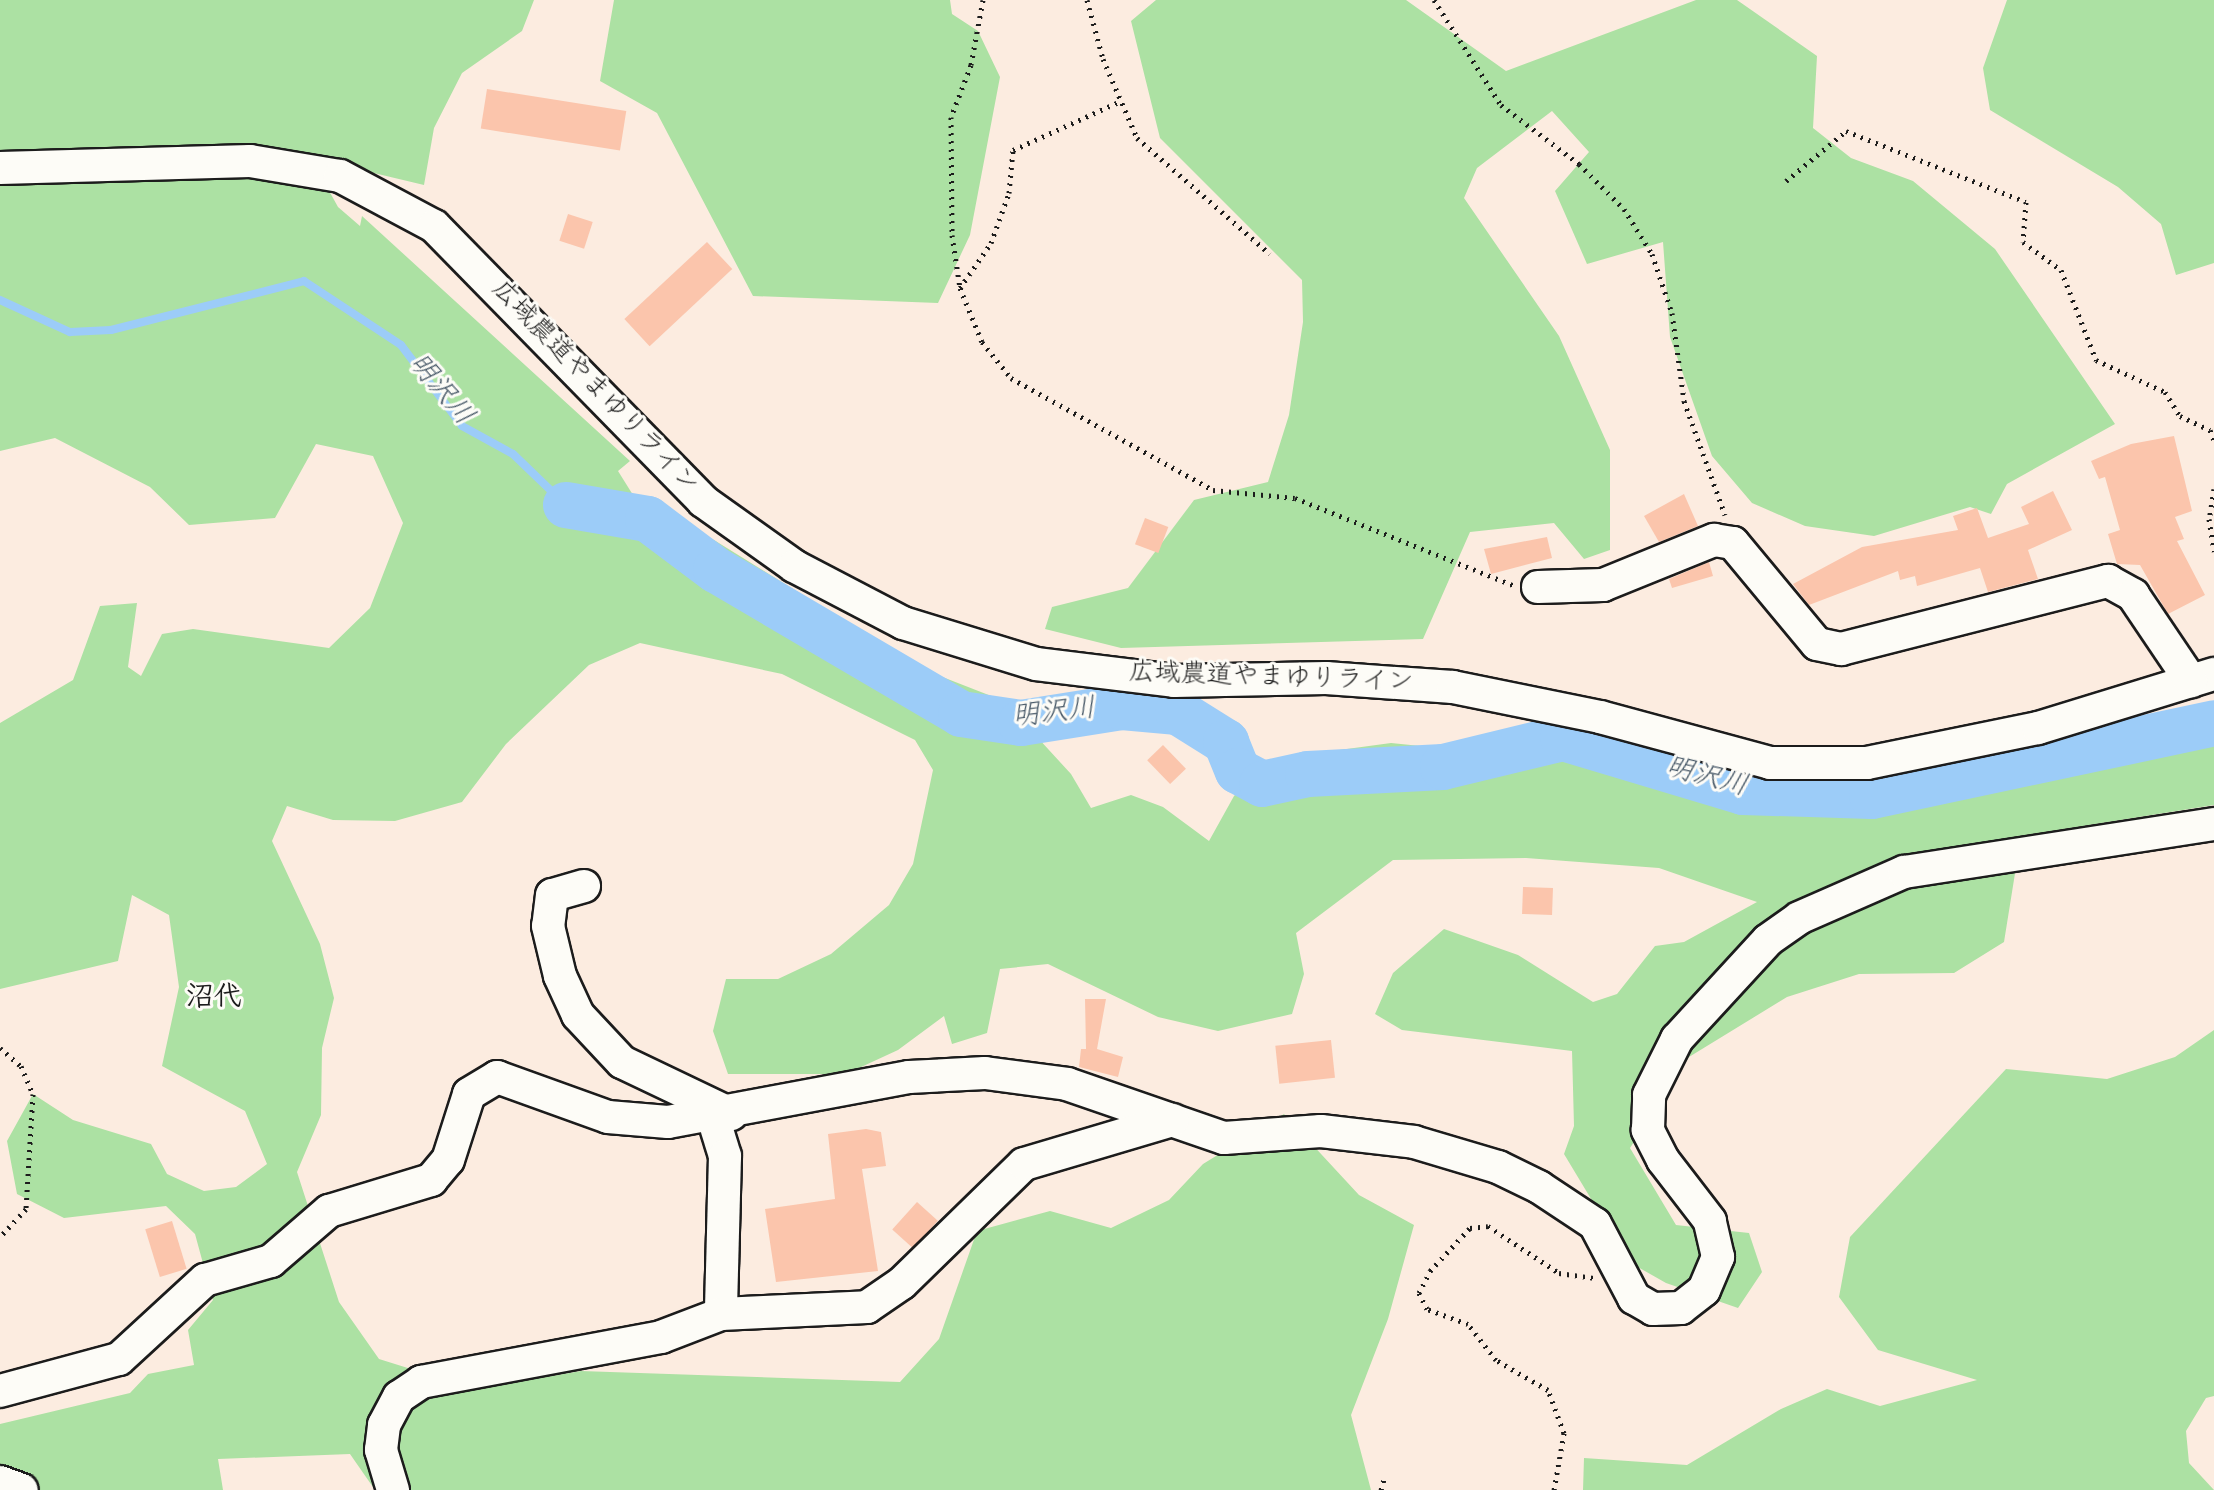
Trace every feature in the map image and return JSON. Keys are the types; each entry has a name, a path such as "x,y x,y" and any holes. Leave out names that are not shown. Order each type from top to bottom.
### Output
{"street":[{"name":"広域農道やまゆりライン","path":"0,168 250,161 340,176 434,226 703,501 794,566 903,623 1036,664 1174,681 1326,678 1453,687 1600,717 1770,763 1867,763 2038,728 2202,677"},
{"path":"1538,587 1603,585 1714,540 1733,543 1817,644 1841,649 2108,581 2124,585 2202,677"},
{"path":"0,1391 119,1359 205,1280 271,1261 329,1211 431,1180 448,1160 469,1094 486,1080 512,1079 620,1120 722,1115 909,1077 985,1073 1067,1084 1224,1138 1321,1131 1414,1142 1498,1167 1595,1224 1622,1281 1634,1298 1653,1309 1681,1308 1709,1279 1718,1257 1710,1221 1663,1160 1648,1130 1649,1095 1677,1039 1768,940 1799,918 1904,872 2214,824"},
{"path":"584,886 552,895 548,926 560,976 578,1015 622,1062 722,1115"},
{"path":"721,1314 725,1156 722,1115"},
{"path":"393,1490 381,1450 384,1425 399,1397 421,1382 661,1337 721,1314 867,1307 902,1283 1024,1164 1173,1120"},
{"path":"0,1482 22,1490"}],"path":[{"path":"983,0 971,65 951,117 952,235 960,288 982,342 1011,378 1213,490 1295,498 1504,583 1538,587"},
{"path":"1087,0 1121,101 1137,138 1270,254"},
{"path":"1434,0 1501,105 1579,164 1624,209 1652,254 1672,313 1684,401 1733,543"},
{"path":"960,288 991,243 1009,193 1013,150 1121,101"},
{"path":"1786,181 1846,131 2026,202 2023,242 2061,270 2096,360 2165,392 2180,416 2210,430 2214,440"},
{"path":"2214,489 2209,519 2214,552"},
{"path":"0,1048 21,1066 33,1094 26,1209 0,1237"},
{"path":"1554,1490 1564,1433 1548,1390 1496,1360 1468,1324 1427,1309 1419,1293 1430,1271 1470,1228 1488,1226 1559,1273 1622,1281"},
{"path":"1381,1490 1385,1476"}],"green space":[{"path":"0,0 534,0 522,31 462,73 434,128 424,185 311,158 338,207 360,226 362,216 630,461 618,471 648,519 714,540 922,669 1004,701 1071,774 1091,808 1131,795 1163,807 1209,841 1234,796 1273,759 1391,743 1460,750 1568,727 1754,777 1859,778 2095,735 2214,706 2214,805 2021,836 2004,942 1954,973 1859,974 1787,997 1689,1057 1630,1148 1676,1225 1749,1233 1762,1272 1738,1308 1666,1283 1629,1262 1564,1154 1574,1126 1572,1051 1402,1030 1375,1014 1393,973 1444,929 1518,955 1593,1002 1617,994 1655,946 1684,942 1757,902 1659,868 1526,858 1393,860 1296,933 1304,974 1292,1014 1218,1031 1158,1017 1048,964 1000,969 987,1033 952,1044 944,1016 898,1050 846,1074 728,1074 713,1031 726,979 778,979 831,954 889,905 913,864 933,770 915,740 782,674 640,643 589,665 506,744 462,802 395,821 333,820 287,806 272,841 320,944 334,998 322,1048 321,1115 297,1172 339,1302 379,1359 475,1389 581,1371 900,1382 939,1339 977,1231 1050,1211 1111,1228 1169,1200 1203,1164 1284,1114 1359,1195 1414,1225 1388,1319 1351,1415 1371,1490 375,1490 350,1454 218,1459 223,1490 0,1490 0,1424 130,1393 148,1374 194,1365 188,1330 213,1300 195,1234 166,1206 64,1218 17,1194 7,1141 33,1094 73,1120 151,1144 167,1174 204,1191 236,1187 267,1164 245,1111 162,1066 179,987 169,915 132,895 118,961 0,989 0,723 73,680 100,606 137,603 128,667 141,676 162,634 193,629 329,648 370,608 403,523 373,456 316,444 275,518 189,525 150,487 55,438 0,451"},
{"path":"614,0 950,0 952,14 978,31 1000,77 970,235 938,303 753,296 657,113 600,81"},
{"path":"1156,0 1406,0 1506,71 1696,0 1737,0 1817,56 1813,128 1851,158 1913,181 1995,249 2115,424 2007,484 1991,514 1970,507 1874,536 1805,526 1752,503 1712,456 1670,337 1663,242 1587,264 1555,191 1589,152 1552,111 1477,168 1464,198 1559,336 1610,450 1610,550 1584,559 1554,523 1470,532 1423,639 1121,648 1045,629 1052,607 1128,588 1194,500 1268,482 1289,415 1303,322 1302,280 1160,138 1131,21"},
{"path":"2007,0 2214,0 2214,263 2176,275 2161,224 2118,187 1990,110 1983,68"},
{"path":"2214,1030 2214,1396 2206,1398 2186,1431 2189,1463 2214,1490 1583,1490 1584,1458 1687,1465 1781,1409 1827,1389 1880,1406 1977,1380 1878,1350 1839,1297 1850,1237 2006,1069 2107,1079 2175,1057"}],"building":[{"path":"487,89 626,111 620,151 481,129"},
{"path":"568,214 593,222 584,249 559,241"},
{"path":"707,242 732,269 650,346 624,319"},
{"path":"2174,436 2192,511 2175,517 2184,539 2177,541 2205,595 2168,614 2140,565 2117,564 2108,534 2120,530 2105,477 2099,479 2091,461 2131,444"},
{"path":"2053,491 2072,530 2028,550 2038,579 1988,592 1980,568 1917,586 1915,576 1900,580 1898,571 1809,605 1793,584 1862,547 1958,530 1953,516 1977,508 1988,538 2029,524 2021,507"},
{"path":"1684,494 1698,526 1659,542 1644,516"},
{"path":"1145,518 1168,527 1158,553 1135,544"},
{"path":"1547,537 1552,558 1491,574 1484,549"},
{"path":"1709,562 1713,576 1672,588 1669,579"},
{"path":"1163,745 1186,769 1170,784 1147,760"},
{"path":"1523,887 1553,888 1552,915 1522,914"},
{"path":"1085,999 1106,999 1097,1049 1123,1057 1118,1077 1079,1067 1081,1049 1086,1049"},
{"path":"1331,1040 1335,1078 1279,1084 1275,1046"},
{"path":"866,1129 881,1132 886,1166 862,1169 878,1271 776,1282 765,1209 835,1199 828,1134"},
{"path":"917,1202 938,1221 913,1248 892,1229"},
{"path":"172,1221 187,1269 160,1277 145,1229"}],"waterway":[{"name":"明沢川","path":"0,300 70,332 111,330 304,281 401,345 462,426 513,454 566,505"},
{"name":"明沢川","path":"566,505 648,519 716,570 961,714 1021,723 1122,707 1178,712 1226,742 1238,771 1262,784 1308,774 1443,767 1563,738 1743,792 1872,796 2214,723"}],"district":[{"name":"沼代","path":"214,1000"}]}
